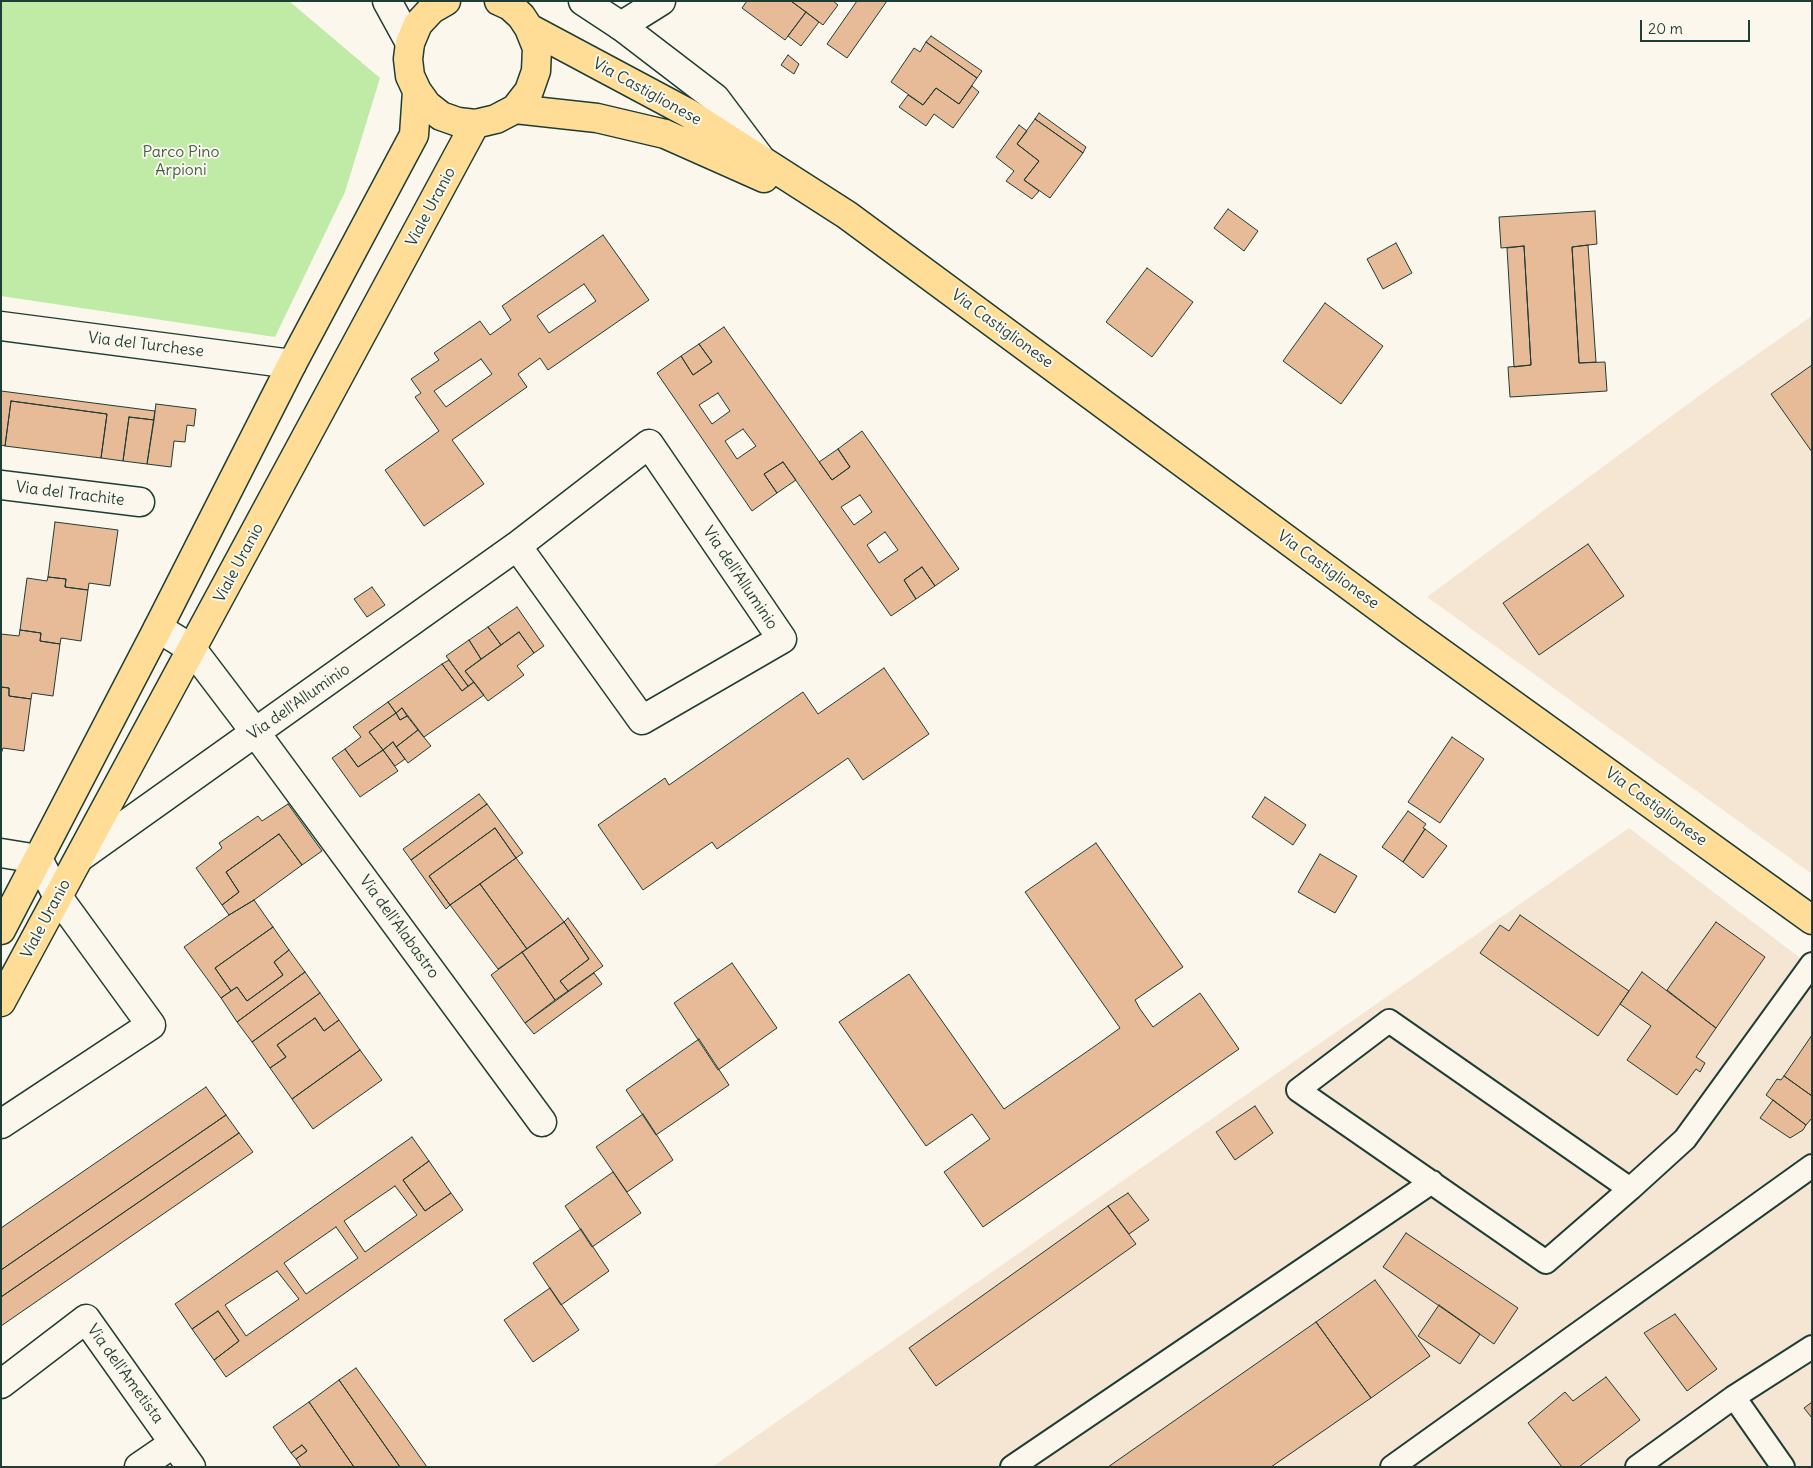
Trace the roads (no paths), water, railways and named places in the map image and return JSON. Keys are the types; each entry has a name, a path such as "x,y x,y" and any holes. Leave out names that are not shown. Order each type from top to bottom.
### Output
{"main road":[{"name":"Via Castiglionese","path":"446,1 432,9 418,24 410,43 408,60 410,76 417,91 427,105 441,116 458,122 475,124 496,119 514,109 529,91 536,71 537,48 529,28 521,16 504,3"},
{"name":"Via Castiglionese","path":"529,28 688,113 847,216 1408,629 1812,920"},
{"path":"1,930 158,628 292,364 414,135 417,91"},
{"name":"Via Castiglionese","path":"514,109 597,118 665,134 847,216"},
{"name":"Viale Uranio","path":"1,1002 475,124"}],"street":[{"path":"387,1 410,43"},
{"name":"Via Castiglionese","path":"583,1 620,26 715,98 763,161"},
{"path":"620,26 661,1"},
{"name":"Via del Turchese","path":"1,326 292,364"},
{"name":"Via dell'Alluminio","path":"80,857 517,546 649,444 782,639 642,720 517,546"},
{"name":"Via del Trachite","path":"1,485 140,502"},
{"name":"Via dell'Alabastro","path":"158,628 192,650 255,732 542,1122"},
{"path":"1,853 38,859 58,897 151,1025 1,1124"},
{"name":"Via dell'Ametista","path":"1,1384 86,1319 191,1467"},
{"path":"139,1467 174,1443"}],"lane":[{"path":"1630,1189 1390,1021 1298,1090 1546,1262 1630,1189 1685,1139 1812,964"},
{"path":"1392,1467 1812,1166"},
{"path":"1012,1467 1432,1182"},
{"path":"1637,1467 1734,1397 1812,1347"},
{"path":"1734,1397 1783,1467"}],"park label":[{"name":"Parco Pino Arpioni","path":"181,161"}]}
